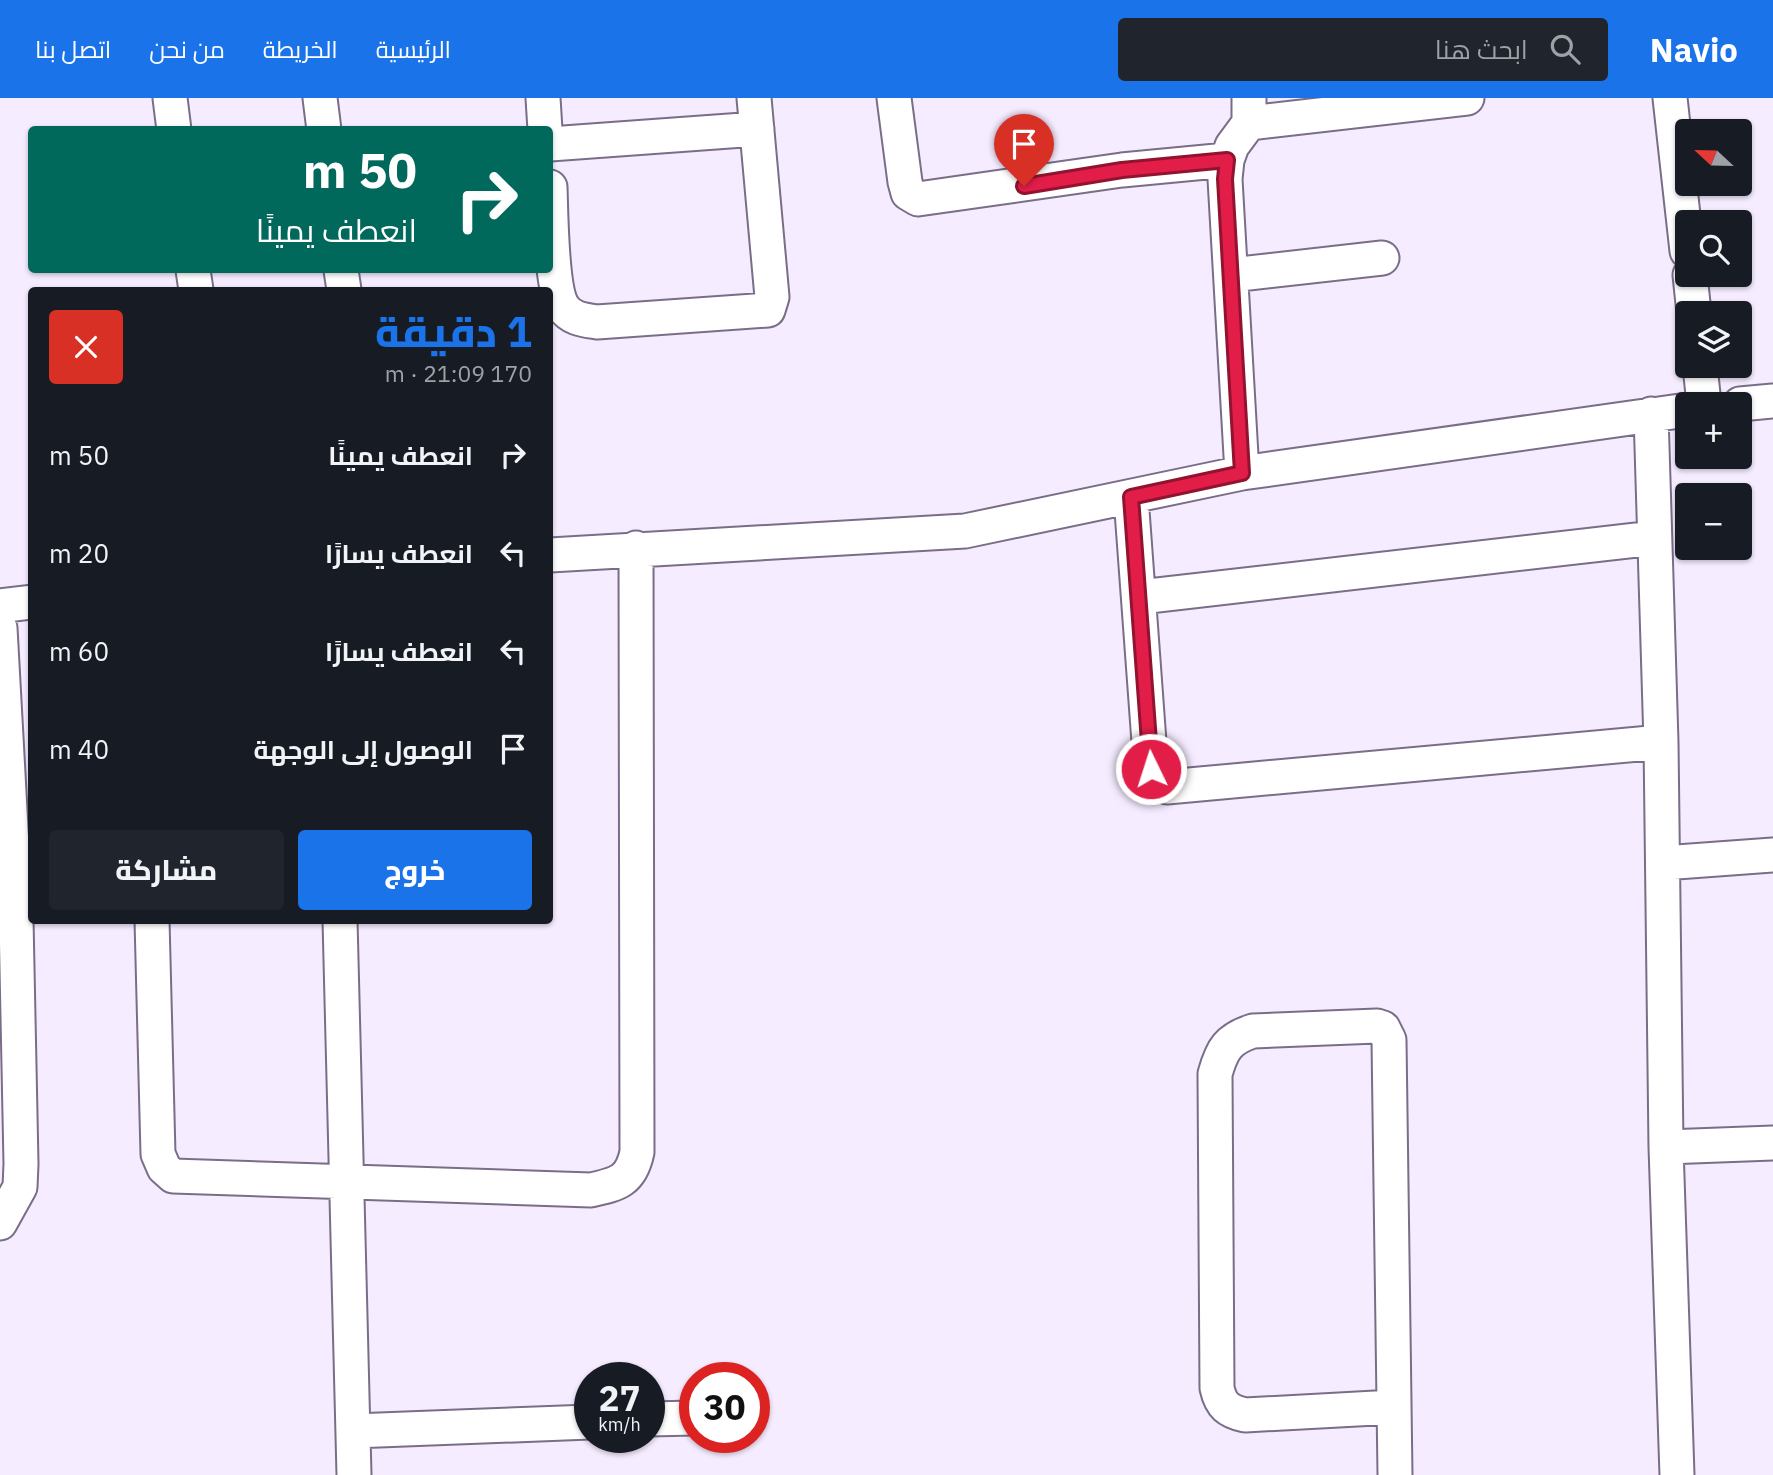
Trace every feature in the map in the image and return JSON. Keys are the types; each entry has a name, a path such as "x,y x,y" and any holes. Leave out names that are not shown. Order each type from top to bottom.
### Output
{"street":[{"path":"170,98 174,126"},
{"path":"320,98 324,126"},
{"path":"543,98 545,126"},
{"path":"894,98 905,182 908,193 918,200 1122,170 1227,160"},
{"path":"1670,98 1682,210"},
{"path":"1242,473 1227,160 1249,110 1453,99"},
{"path":"553,144 756,113 772,297 768,310 760,313 597,322 575,318 563,307 556,285 553,236"},
{"path":"1231,275 1382,258"},
{"path":"1752,403 1773,401"},
{"path":"553,555 965,531 1242,473 1675,411"},
{"path":"1651,414 1661,742 1666,1147 1677,1475"},
{"path":"1131,497 1151,769 1155,779 1167,787 1661,742"},
{"path":"1140,597 1654,538"},
{"path":"152,924 158,1154 164,1168 173,1176 192,1179 591,1190 618,1184 629,1177 637,1152 636,548"},
{"path":"0,606 28,602"},
{"path":"0,628 24,918 20,1184 0,1223"},
{"path":"1663,863 1773,855"},
{"path":"340,924 354,1475"},
{"path":"1394,1407 1245,1415 1230,1411 1220,1402 1217,1388 1215,1074 1222,1050 1234,1037 1253,1031 1377,1026 1387,1033 1394,1407 1395,1475"},
{"path":"1666,1147 1773,1143"},
{"path":"353,1431 574,1423"}],"route":[{"path":"1024,186 1122,170 1227,160 1225,179 1242,473 1131,497 1151,769"}]}
